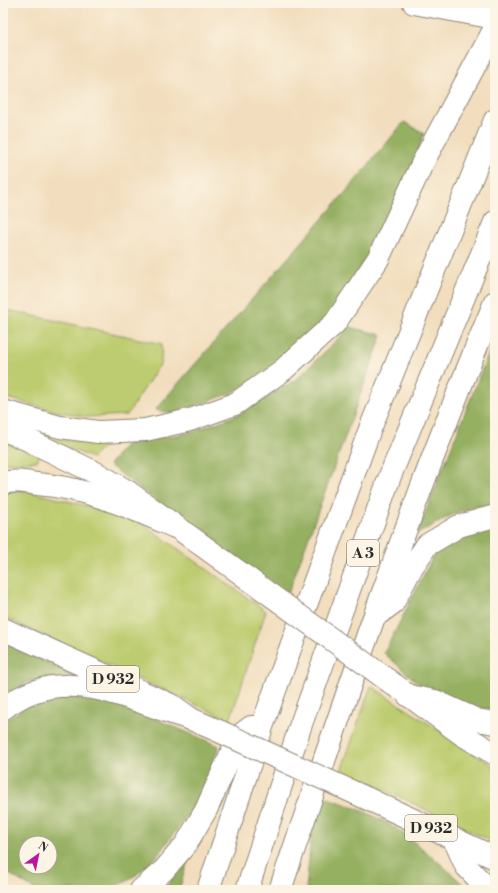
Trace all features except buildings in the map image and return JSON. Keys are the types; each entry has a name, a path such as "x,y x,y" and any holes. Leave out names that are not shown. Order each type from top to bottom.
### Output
{"main road":[{"path":"414,3 495,18"},
{"path":"3,411 60,427 98,432 145,430 190,420 235,404 283,370 335,322 378,259 422,164 495,28"},
{"name":"A 3","path":"208,890 265,718 370,429 495,120"},
{"name":"A 3","path":"247,890 300,727 390,476 495,222"},
{"path":"283,886 373,619 418,494 495,302"},
{"path":"3,430 22,437 98,474 127,491 463,734 495,754"},
{"path":"3,483 11,481 58,486 88,492 175,527"},
{"path":"373,619 393,603 412,567 427,546 458,526 495,516"},
{"name":"D 932","path":"3,630 173,706 191,720 221,732 495,858"},
{"path":"3,709 31,693 66,685 86,686 106,690 191,720"},
{"path":"405,692 435,701 477,720 495,723"},
{"path":"141,890 164,870 186,844 206,810 238,736 265,718"},
{"path":"454,839 466,866 489,890"}],"green space":[{"path":"404,122 424,133 416,157 371,251 330,315 279,362 232,393 173,413 155,410 351,186"},
{"path":"3,309 162,344 161,363 127,415 87,417 55,411 3,397"},
{"path":"350,327 382,335 288,594 249,570 109,465 126,444 192,432 240,414 298,378"},
{"path":"495,337 495,503 459,511 417,534"},
{"path":"47,439 107,443 92,458"},
{"path":"3,442 40,455 37,461 3,463"},
{"path":"23,490 103,510 143,524 266,611 230,720 3,617 3,493"},
{"path":"495,528 495,709 465,708 436,699 384,653 436,551 463,534"},
{"path":"3,642 77,676 28,682 3,694"},
{"path":"371,686 495,767 495,843 377,786 341,771"},
{"path":"71,697 130,708 219,746 198,801 157,856 136,875 109,890 35,890 3,870 3,724 18,712 34,704"},
{"path":"322,796 361,810 389,824 426,851 469,890 306,890 312,828"},
{"path":"192,847 179,890 164,890 168,885"}]}
